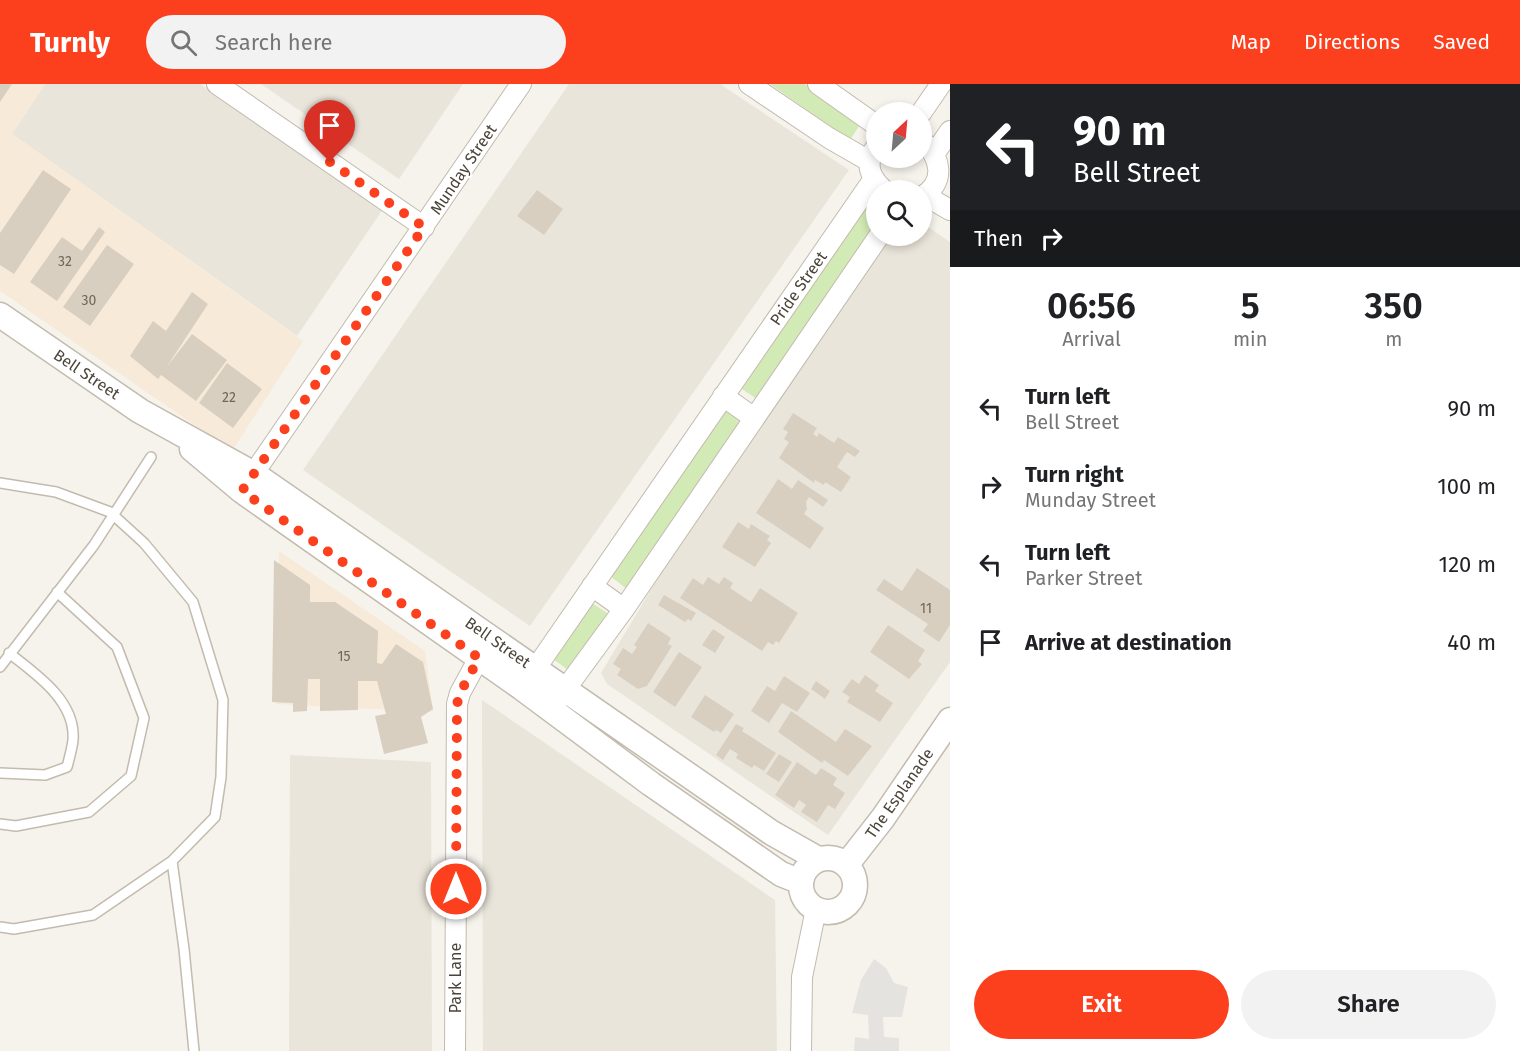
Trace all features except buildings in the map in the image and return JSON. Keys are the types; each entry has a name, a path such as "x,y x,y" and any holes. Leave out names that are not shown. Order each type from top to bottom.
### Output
{"street":[{"path":"217,84 424,227"},
{"name":"Munday Street","path":"248,482 521,84"},
{"path":"749,84 829,138 866,152"},
{"path":"819,84 866,118"},
{"path":"928,102 940,84"},
{"path":"932,143 950,131"},
{"path":"932,154 944,178"},
{"path":"932,201 950,210"},
{"name":"Pride Street","path":"522,688 723,396 866,203"},
{"path":"550,710 624,609 872,246"},
{"name":"Bell Street","path":"0,315 174,432 212,468 248,482 536,668 772,833 818,859"},
{"path":"723,396 754,418"},
{"name":"Bell Street","path":"248,482 479,658 651,784 781,874 801,882"},
{"path":"592,586 624,609"},
{"name":"Park Lane","path":"455,1051 457,704 460,693 479,658"},
{"name":"The Esplanade","path":"847,864 883,818 950,720"},
{"path":"833,858 847,864 855,879 853,896 842,909 824,912 816,909 804,898 801,882 806,868 818,859 833,858"},
{"path":"801,1051 802,977 816,909"}],"lane":[{"path":"0,667 113,515 151,457"},
{"path":"0,483 56,492 113,515 144,543 193,602 224,700 221,777 215,817 172,861 93,915 14,928 0,927"},
{"path":"0,824 16,826 89,812 131,776 144,718 117,647 57,592"},
{"path":"0,773 45,775 67,767 73,738 68,712 42,679 9,653"},
{"path":"172,861 194,1051"}],"shaded area":[{"path":"0,84 45,84 12,134 303,341 232,451 0,291"},
{"path":"45,84 200,84 383,209 297,336 12,134"},
{"path":"261,84 463,84 399,179"},
{"path":"569,84 720,84 849,170 530,626 303,470"},
{"path":"932,230 950,242 950,662 828,835 607,684 601,673 754,418 871,246 932,246"},
{"path":"279,551 425,651 433,712 276,704"},
{"path":"482,700 775,900 777,1051 483,1051"},
{"path":"290,755 431,762 432,1051 289,1051"},
{"path":"874,959 886,968 894,983 908,987 902,1017 883,1017 884,1037 899,1038 899,1051 854,1051 855,1037 869,1039 868,1015 852,1013 861,980"}],"green space":[{"path":"770,84 805,84 861,123 850,140"},
{"path":"866,206 866,239 757,399 742,389"},
{"path":"726,411 744,423 627,589 610,576"},
{"path":"592,603 610,615 571,672 553,659"}],"route":[{"path":"330,162 424,227 242,491 479,658 460,693 457,704 456,889"}]}
